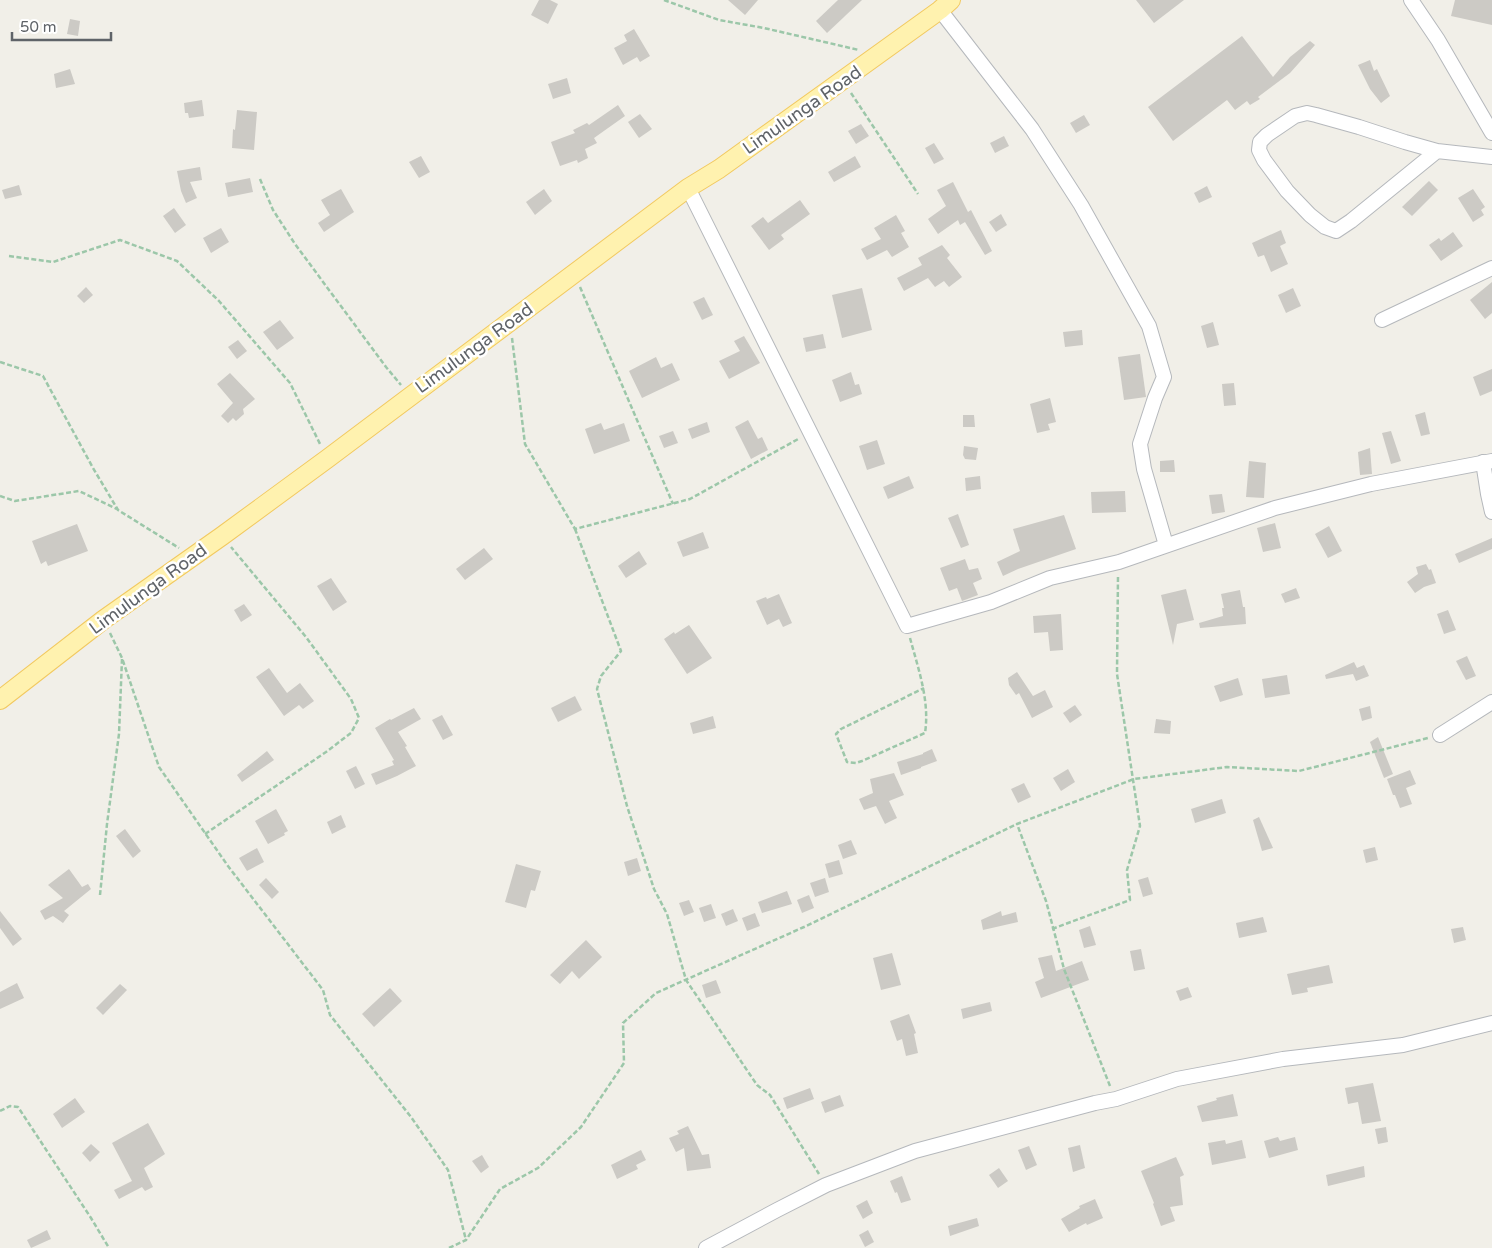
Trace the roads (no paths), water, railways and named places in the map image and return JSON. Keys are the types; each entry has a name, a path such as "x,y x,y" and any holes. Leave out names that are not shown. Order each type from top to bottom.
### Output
{"main road":[{"name":"Limulunga Road","path":"0,700 103,620 222,536 688,188 719,169 843,81 946,3"}],"street":[{"path":"1411,0 1438,40 1492,133"},
{"path":"946,3 1032,128 1081,205 1149,326 1164,377 1140,444 1144,469 1166,545"},
{"path":"1437,151 1336,231 1324,227 1287,191 1264,160 1259,150 1260,142 1267,135 1295,116 1307,113 1359,126 1437,151 1492,157"},
{"path":"688,188 907,626 991,602 1050,578 1119,562 1275,508 1371,484 1488,461 1488,494 1492,512"},
{"path":"1382,320 1492,268"},
{"path":"1440,735 1492,702"},
{"path":"706,1248 826,1185 914,1151 1116,1099 1177,1079 1283,1059 1404,1045 1492,1023"}]}
